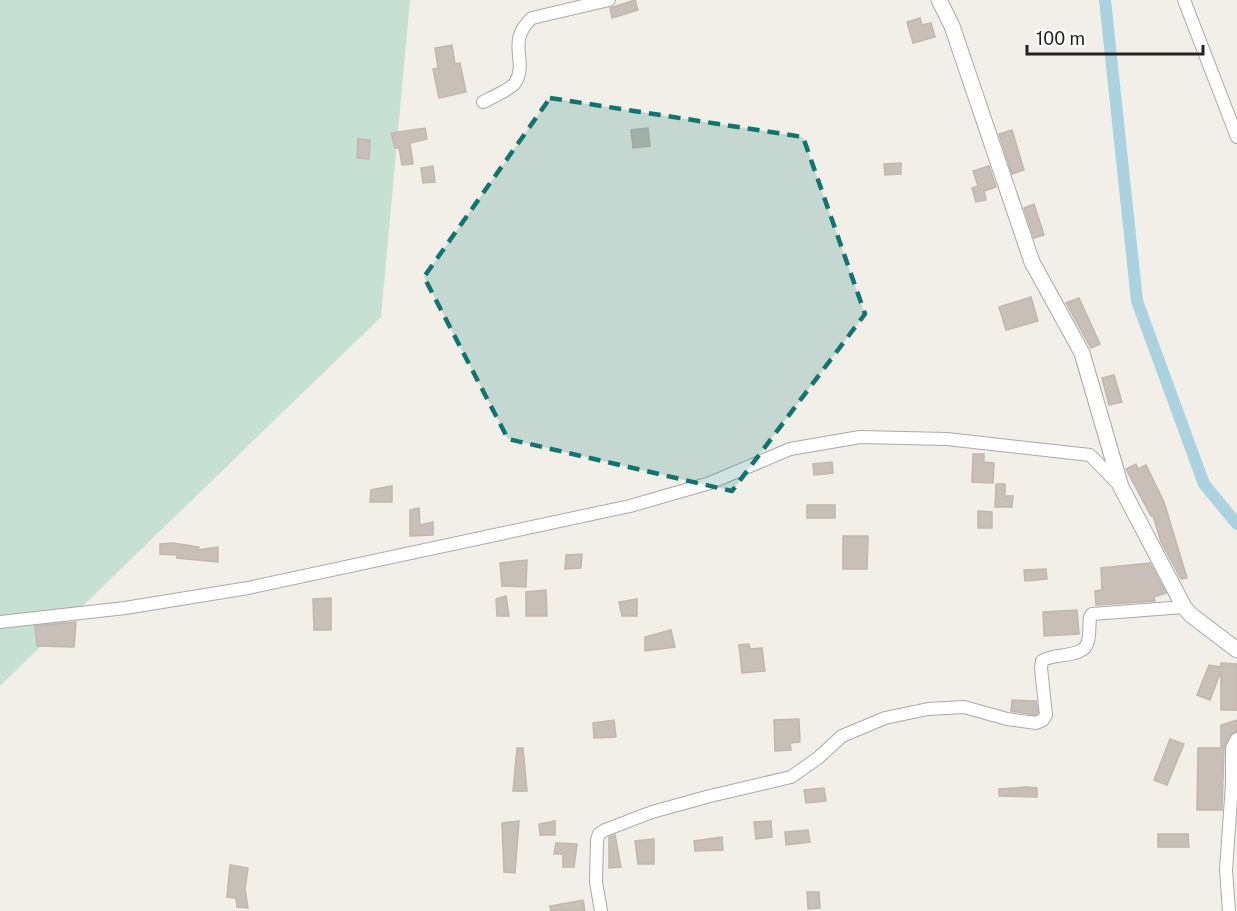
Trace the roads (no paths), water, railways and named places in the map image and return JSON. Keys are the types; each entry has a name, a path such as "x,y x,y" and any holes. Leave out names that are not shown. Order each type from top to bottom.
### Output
{"street":[{"path":"483,102 514,86 519,74 518,38 523,26 531,18 609,0"},
{"path":"939,0 952,26 1032,262 1082,353 1121,488 1184,607 1191,615 1237,650"},
{"path":"1184,0 1237,137"},
{"path":"0,622 125,608 248,588 630,506 710,483 790,449 860,437 947,438 1089,455 1121,488"},
{"path":"601,911 596,882 597,840 599,834 605,830 652,812 791,777 818,758 842,736 885,718 928,709 964,707 1007,719 1036,723 1043,720 1046,715 1042,661 1048,657 1084,649 1088,644 1089,617 1092,614 1184,607"},
{"path":"1229,911 1226,870 1232,748 1237,739"}],"waterway":[{"path":"1105,0 1137,301 1204,484 1237,524"}]}
